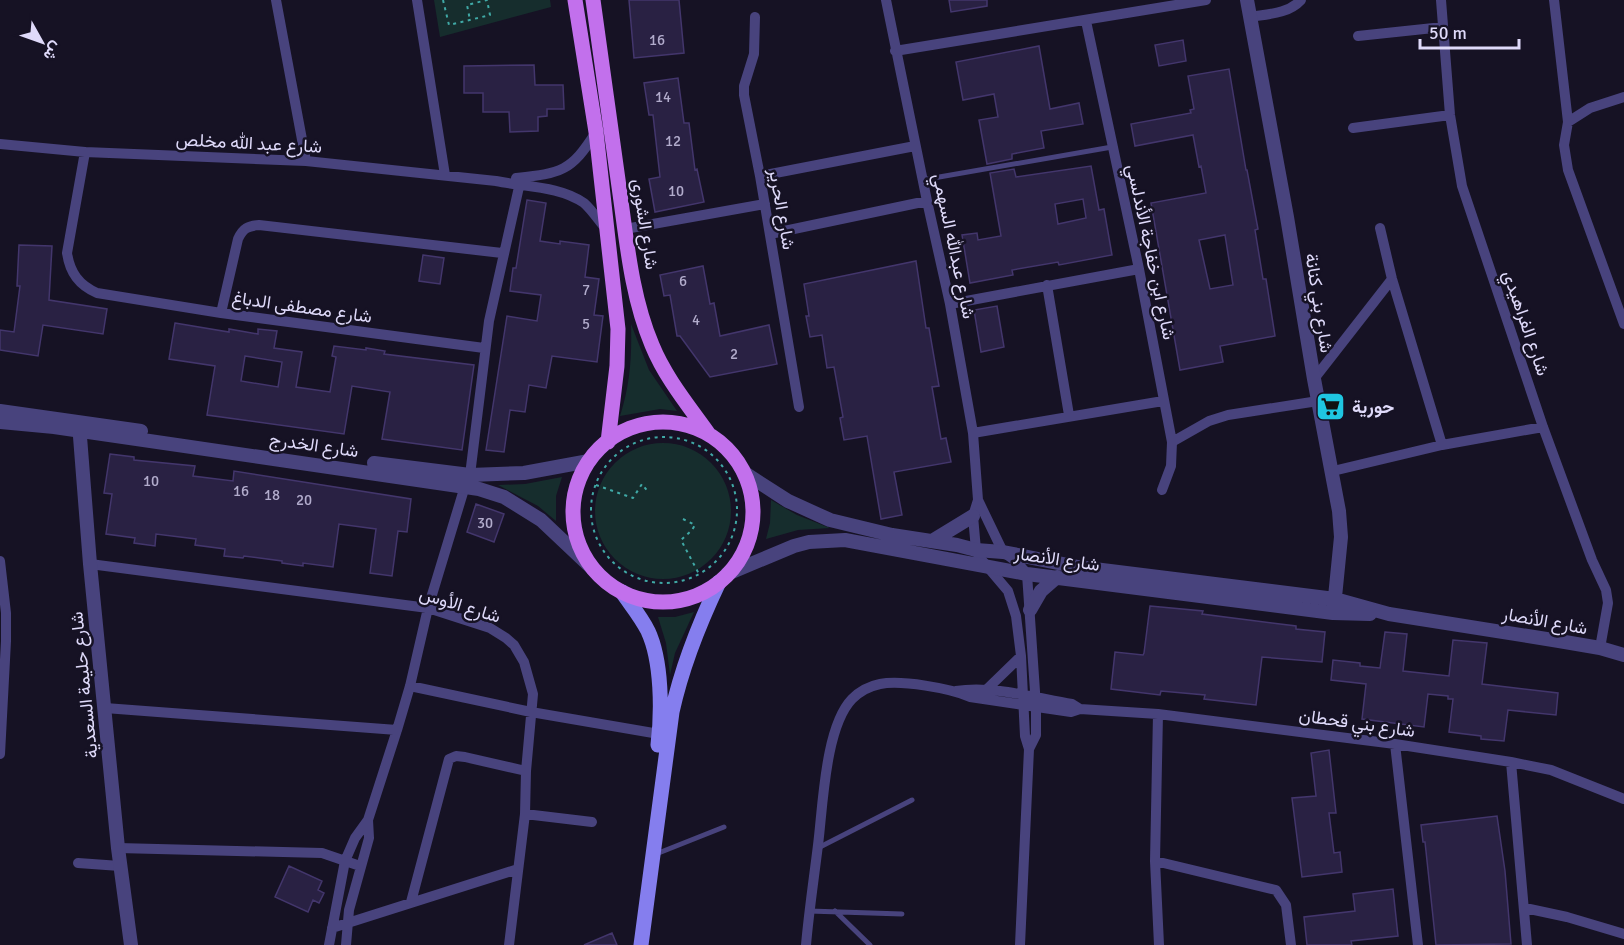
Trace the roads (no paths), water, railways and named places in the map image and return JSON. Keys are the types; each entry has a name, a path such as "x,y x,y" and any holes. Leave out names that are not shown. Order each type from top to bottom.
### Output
{"main road":[{"name":"شارع الشورى","path":"575,0 596,132 618,339 608,442"},
{"name":"شارع الشورى","path":"593,0 635,290 652,346 674,385 710,436"},
{"path":"641,945 672,712 678,683 704,613 723,578 744,549 751,528 751,501 743,472 729,452 710,436 685,426 658,423 636,427 608,442 589,461 578,483 573,512 578,541 595,571 609,585 647,601 673,601 698,594 723,578"},
{"path":"622,592 648,632 654,648 660,692 659,734 644,857 649,881"}],"street":[{"path":"276,0 306,161"},
{"path":"417,0 445,176"},
{"name":"شارع عبدالله السهمي","path":"886,0 922,180 950,304 973,433 978,500 1003,552 1017,562 1027,574"},
{"path":"895,51 1206,0"},
{"name":"شارع بني كنانة","path":"1247,0 1339,511 1341,537 1333,614"},
{"path":"1250,17 1279,12 1291,8 1301,0"},
{"name":"شارع الفراهيدي","path":"1441,0 1450,115 1462,186 1543,427 1592,560 1606,590 1608,603 1600,648"},
{"path":"1554,0 1568,122 1564,145 1568,170 1624,324"},
{"name":"شارع الحرير","path":"755,17 754,54 744,86 744,95 799,407"},
{"name":"شارع ابن خفاجة الأندلسي","path":"1086,21 1139,268 1172,442 1171,466 1162,490"},
{"path":"1358,36 1443,27"},
{"path":"1568,122 1590,108 1624,97"},
{"path":"1353,128 1450,115"},
{"name":"شارع عبد الله مخلص","path":"521,182 569,166 583,152 596,132"},
{"name":"شارع عبد الله مخلص","path":"0,144 85,152 306,161 521,182 572,196 586,205 608,231"},
{"path":"760,176 915,146"},
{"name":"شارع مصطفى الدباغ","path":"85,152 67,253 69,267 76,279 86,288 97,293 221,313 484,348"},
{"path":"329,945 345,861 355,838 368,820 397,730 411,686 428,609 467,481 484,348 502,254 521,182"},
{"path":"770,234 927,201"},
{"path":"625,228 765,204"},
{"path":"221,313 238,239 242,230 250,226 260,225 502,254"},
{"path":"1380,228 1392,279 1442,445"},
{"path":"950,304 1139,268"},
{"path":"1314,379 1392,279"},
{"path":"1047,285 1069,415"},
{"path":"973,433 1163,400"},
{"path":"1172,442 1209,421 1228,415 1318,400"},
{"name":"شارع الخدرج","path":"0,411 79,427 263,456 467,481 589,461"},
{"name":"شارع الخدرج","path":"0,422 79,427"},
{"name":"شارع حليمة السعدية","path":"79,427 118,848 131,945"},
{"path":"1333,471 1442,445 1543,427"},
{"name":"شارع الأنصار","path":"743,472 788,501 830,520 892,535 976,550 1003,552 1246,603 1333,614 1389,614"},
{"name":"شارع الخدرج","path":"467,481 479,489 504,497 524,508 541,520 595,571"},
{"name":"شارع عبدالله السهمي","path":"978,500 973,516 976,550 1008,591 1013,602 1021,656 1025,736 1029,749"},
{"path":"932,541 973,516"},
{"name":"شارع الأنصار","path":"723,578 794,546 824,540 845,540 1027,574 1246,588 1335,598 1389,614 1600,648 1624,655"},
{"path":"0,561 6,613 6,641 0,754"},
{"name":"شارع الأوس","path":"90,564 428,609 490,628 514,645 524,662 533,694 526,771 525,814 509,945"},
{"path":"1020,945 1029,749 1036,735 1036,702 1027,574"},
{"path":"1030,610 1041,591 1057,577"},
{"path":"1246,588 1246,603"},
{"path":"986,690 1021,656"},
{"path":"806,945 833,736 840,716 852,699 865,689 880,684 900,683 956,691 970,697 1023,700"},
{"path":"411,686 531,712 659,734"},
{"path":"956,691 986,690 1023,700"},
{"name":"شارع بني قحطان","path":"1023,700 1071,712 1080,709 1158,714 1395,744 1512,762 1551,770 1624,799"},
{"path":"105,708 397,730"},
{"path":"1158,714 1155,861 1159,945"},
{"path":"1395,744 1418,945"},
{"path":"411,902 449,759 456,756 465,757 526,771"},
{"path":"1512,762 1527,945"},
{"path":"525,814 592,822"},
{"path":"346,945 349,910 369,838 368,820"},
{"path":"118,848 322,854 360,866"},
{"path":"1155,861 1276,890 1286,905 1291,945"},
{"path":"78,863 120,866"},
{"path":"332,928 518,869"},
{"path":"1525,908 1567,917 1624,934"}],"lane":[{"path":"922,180 1112,147"},
{"path":"818,848 912,800"},
{"path":"654,854 724,827"},
{"path":"809,911 902,914"},
{"path":"835,911 870,945"}],"place":[{"name":"حورية","path":"1331,407"}]}
